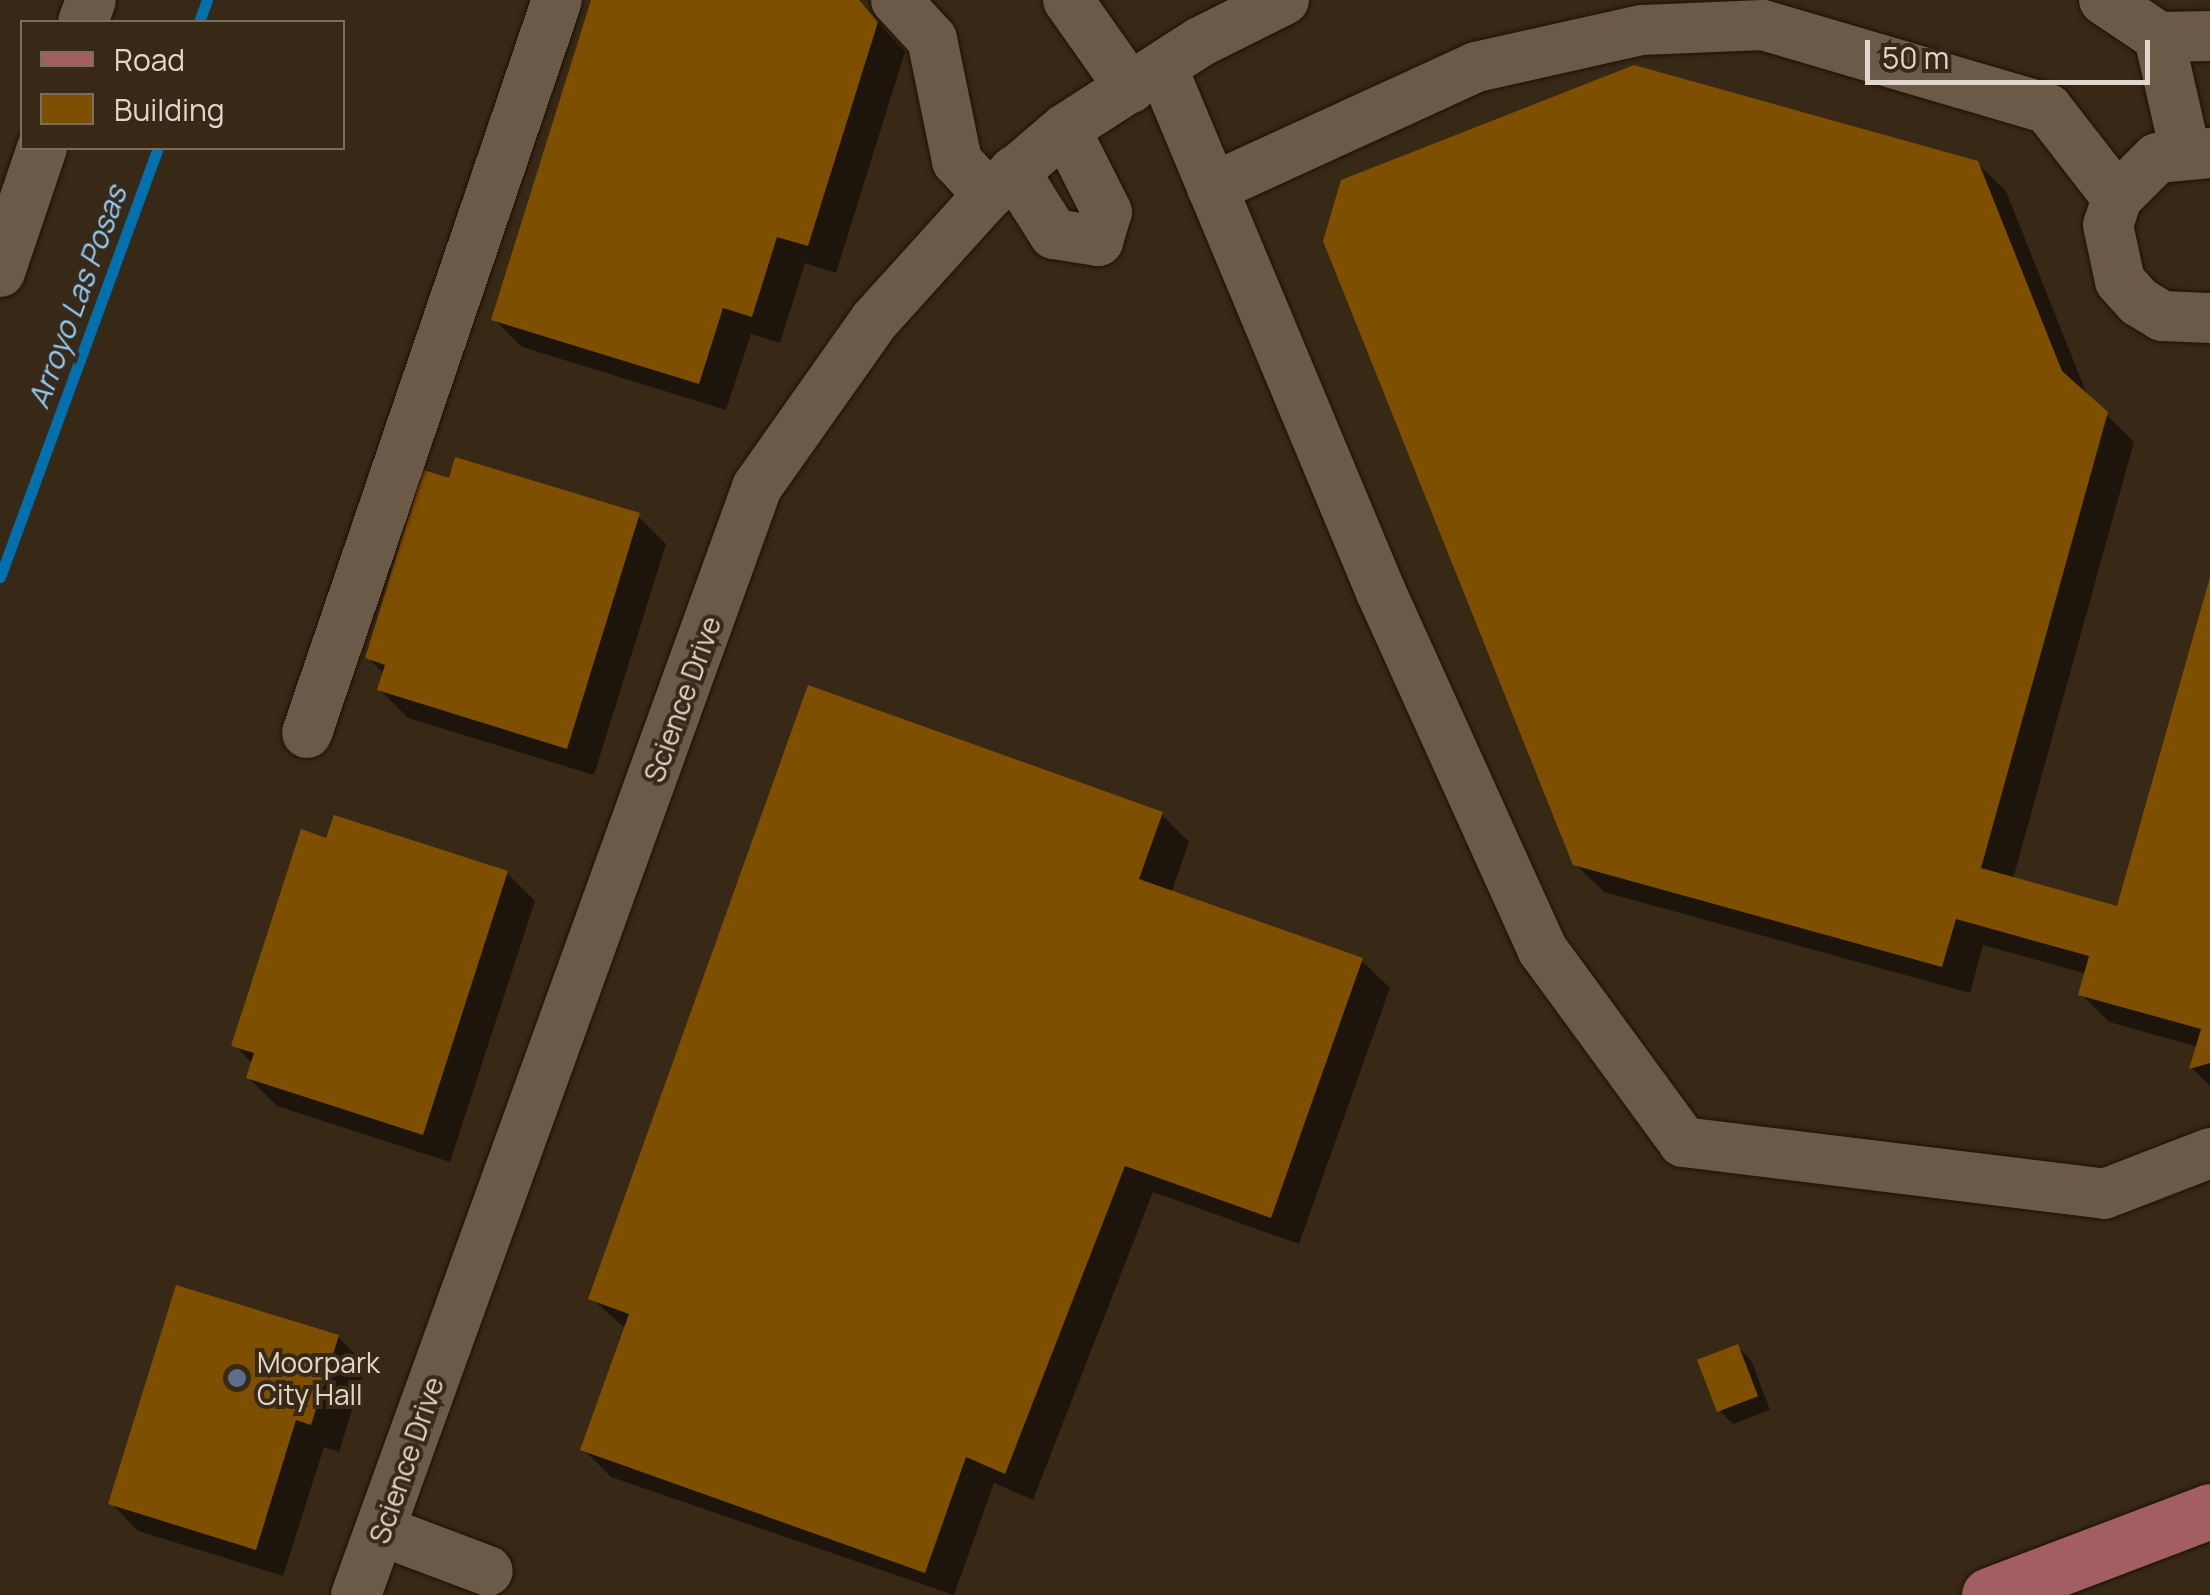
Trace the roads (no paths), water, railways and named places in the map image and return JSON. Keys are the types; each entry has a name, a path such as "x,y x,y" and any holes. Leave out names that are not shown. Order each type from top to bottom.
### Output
{"main road":[{"path":"1989,1595 2210,1511"}],"street":[{"path":"306,733 557,0"},
{"path":"896,0 932,39 957,161 1001,183 1054,234 1098,241 1107,212 1065,129"},
{"path":"1068,0 1146,77 1212,188 1381,592 1542,950 1683,1142 1924,1168 1943,1176 2104,1194 2210,1152"},
{"name":"Science Drive","path":"370,1591 382,1531 519,1134 758,486 875,320 1001,183 1065,129 1146,77 1284,0"},
{"path":"2104,0 2174,18 2210,36"},
{"path":"2174,18 2197,152 2157,158 2116,198 2108,226 2120,281 2162,316 2210,318"},
{"path":"1212,188 1476,67 1642,30 1763,25 2048,109 2116,198"},
{"path":"0,272 41,150"},
{"path":"382,1531 488,1571"}],"waterway":[{"name":"Arroyo Las Posas","path":"200,20 207,0"},
{"name":"Arroyo Las Posas","path":"0,577 157,150"}],"place":[{"name":"Moorpark City Hall","path":"237,1378"}]}
